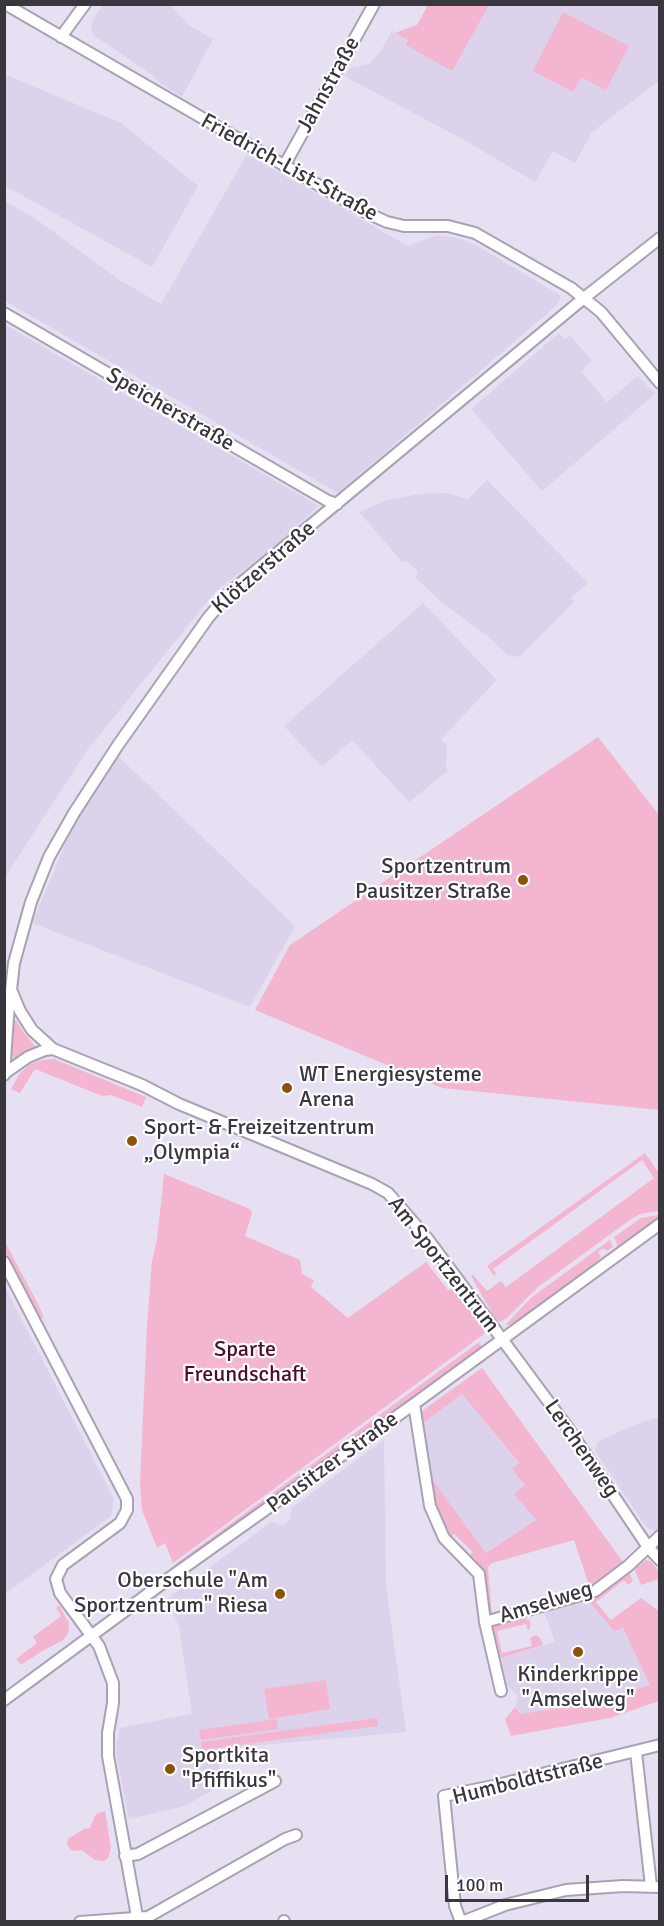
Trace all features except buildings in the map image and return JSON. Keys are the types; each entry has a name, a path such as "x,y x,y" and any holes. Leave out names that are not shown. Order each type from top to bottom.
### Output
{"street":[{"name":"Friedrich-List-Straße","path":"5,4 364,212 387,222 414,227 448,226 474,234 571,288 600,312 660,383"},
{"path":"61,37 86,4"},
{"name":"Jahnstraße","path":"284,166 374,4"},
{"name":"Klötzerstraße","path":"5,1074 11,989 21,932 49,857 118,745 223,599 584,298 660,238"},
{"name":"Speicherstraße","path":"4,313 328,501 338,504"},
{"name":"Am Sportzentrum","path":"11,989 32,1030 53,1049 142,1085 179,1104 383,1190 427,1238 502,1339"},
{"path":"5,1074 37,1052 53,1049"},
{"name":"Pausitzer Straße","path":"4,1700 660,1224"},
{"path":"4,1262 127,1499 127,1510 120,1523 63,1565 56,1579 60,1593 102,1651 113,1683 113,1704 107,1747 137,1919"},
{"name":"Lerchenweg","path":"502,1339 573,1435 648,1547 660,1560"},
{"path":"414,1404 430,1506 444,1538 479,1574 485,1622 501,1691"},
{"name":"Amselweg","path":"485,1622 595,1591 660,1536"},
{"name":"Humboldtstraße","path":"461,1922 455,1905 444,1796 660,1745"},
{"path":"461,1922 505,1905 566,1890 623,1886 655,1887 636,1752"},
{"path":"125,1856 138,1854 274,1781"},
{"path":"80,1922 148,1917 285,1839 296,1835"}],"shaded area":[{"path":"103,5 170,5 190,26 213,39 182,97 95,36 91,31 93,19"},
{"path":"428,5 659,5 659,81 592,132 575,163 553,151 535,182 466,141 344,76 351,68 369,64 380,52 392,31 395,33 417,25"},
{"path":"4,74 121,123 198,186 152,267 5,186"},
{"path":"247,154 408,246 437,235 457,238 476,245 560,295 557,305 338,493 5,301 5,201 33,217 121,281 161,304"},
{"path":"5,325 319,506 270,550 217,590 88,749 5,877"},
{"path":"559,333 565,339 570,335 592,361 581,371 607,402 638,376 655,394 542,491 471,409"},
{"path":"487,480 588,583 571,598 574,602 519,657 507,655 489,637 440,601 416,578 418,572 407,561 402,562 359,512 385,501 419,494 445,493 468,499"},
{"path":"423,603 497,680 441,739 447,746 446,768 448,771 409,802 352,740 322,767 284,726"},
{"path":"118,756 295,926 250,1007 32,923 79,812"},
{"path":"4,1285 114,1499 111,1516 5,1594"},
{"path":"462,1394 519,1464 525,1485 515,1494 536,1520 486,1553 429,1475 423,1423"},
{"path":"659,1417 660,1530 654,1531 647,1528 595,1451 597,1442 639,1423"},
{"name":"Oberschule \"Am Sportzentrum\" Riesa","path":"384,1440 386,1584 406,1732 219,1749 221,1785 185,1806 129,1819 116,1754 119,1728 192,1714 179,1627 167,1599 271,1522 283,1525 290,1519 291,1508"},
{"name":"Kinderkrippe \"Amselweg\"","path":"587,1599 614,1630 623,1628 651,1685 585,1704 520,1714 515,1707 518,1696 507,1685 501,1658 555,1642 544,1612"}],"green space":[{"path":"428,5 489,5 452,71 406,45 408,40 395,33 417,25"},
{"path":"563,12 629,46 606,90 581,77 573,92 533,71"},
{"name":"Sportzentrum Pausitzer Straße","path":"598,737 659,815 659,1110 442,1088 255,1010 290,945"},
{"path":"16,1020 37,1048 14,1059 12,1055 13,1021"},
{"path":"54,1059 146,1097 142,1107 111,1095 102,1096 35,1069 20,1093 11,1089 20,1073 31,1064"},
{"path":"645,1153 659,1173 659,1211 640,1214 631,1219 538,1287 507,1318 500,1322 496,1320 471,1276 473,1275 487,1291 501,1281 506,1287 654,1178 642,1160 493,1269 496,1274 494,1276 487,1266"},
{"name":"Sparte Freundschaft","path":"164,1174 250,1209 252,1213 245,1236 300,1260 302,1274 314,1280 311,1287 348,1318 426,1262 448,1290 453,1289 484,1329 484,1334 173,1563 165,1543 157,1548 142,1510 140,1483 147,1325 152,1261 157,1240"},
{"path":"659,1215 659,1218 618,1247 614,1237 641,1218"},
{"path":"4,1240 44,1318 38,1317 5,1251"},
{"path":"610,1240 613,1247 607,1251 604,1248 598,1252 601,1257 592,1266 512,1325 505,1325 532,1297"},
{"path":"479,1342 482,1347 179,1567 177,1563"},
{"path":"482,1368 623,1562 598,1585 590,1588 574,1540 492,1563 488,1567 492,1616 489,1615 483,1575 480,1567 474,1562 476,1560 470,1555 473,1552 454,1534 449,1539 438,1520 429,1475 486,1553 536,1520 514,1494 525,1485 512,1469 519,1463 462,1394 423,1423 419,1413"},
{"path":"646,1560 650,1561 659,1571 659,1579 641,1585 634,1568"},
{"path":"629,1572 633,1581 628,1585 624,1580 596,1602 611,1620 641,1598 659,1611 659,1701 610,1718 511,1736 505,1719 515,1707 520,1714 585,1704 650,1685 623,1628 614,1631 587,1599 605,1591"},
{"path":"59,1605 69,1623 68,1634 62,1641 21,1665 16,1659 37,1643 33,1637 61,1616 56,1608"},
{"path":"524,1618 530,1621 531,1626 528,1631 526,1624 497,1631 502,1653 532,1646 530,1638 536,1635 543,1645 501,1658 490,1627"},
{"path":"326,1680 330,1709 269,1719 264,1689"},
{"path":"377,1718 378,1726 202,1750 201,1742"},
{"path":"277,1719 278,1729 201,1740 199,1730"},
{"path":"105,1811 111,1848 108,1858 104,1861 95,1860 82,1850 72,1851 67,1845 68,1839 90,1828 96,1814"}],"place":[{"name":"Sportzentrum Pausitzer Straße","path":"523,880"},
{"name":"WT Energiesysteme Arena","path":"287,1088"},
{"name":"Sport- & Freizeitzentrum „Olympia“","path":"132,1141"},
{"name":"Oberschule \"Am Sportzentrum\" Riesa","path":"280,1594"},
{"name":"Kinderkrippe \"Amselweg\"","path":"578,1652"},
{"name":"Sportkita \"Pfiffikus\"","path":"170,1769"}]}
